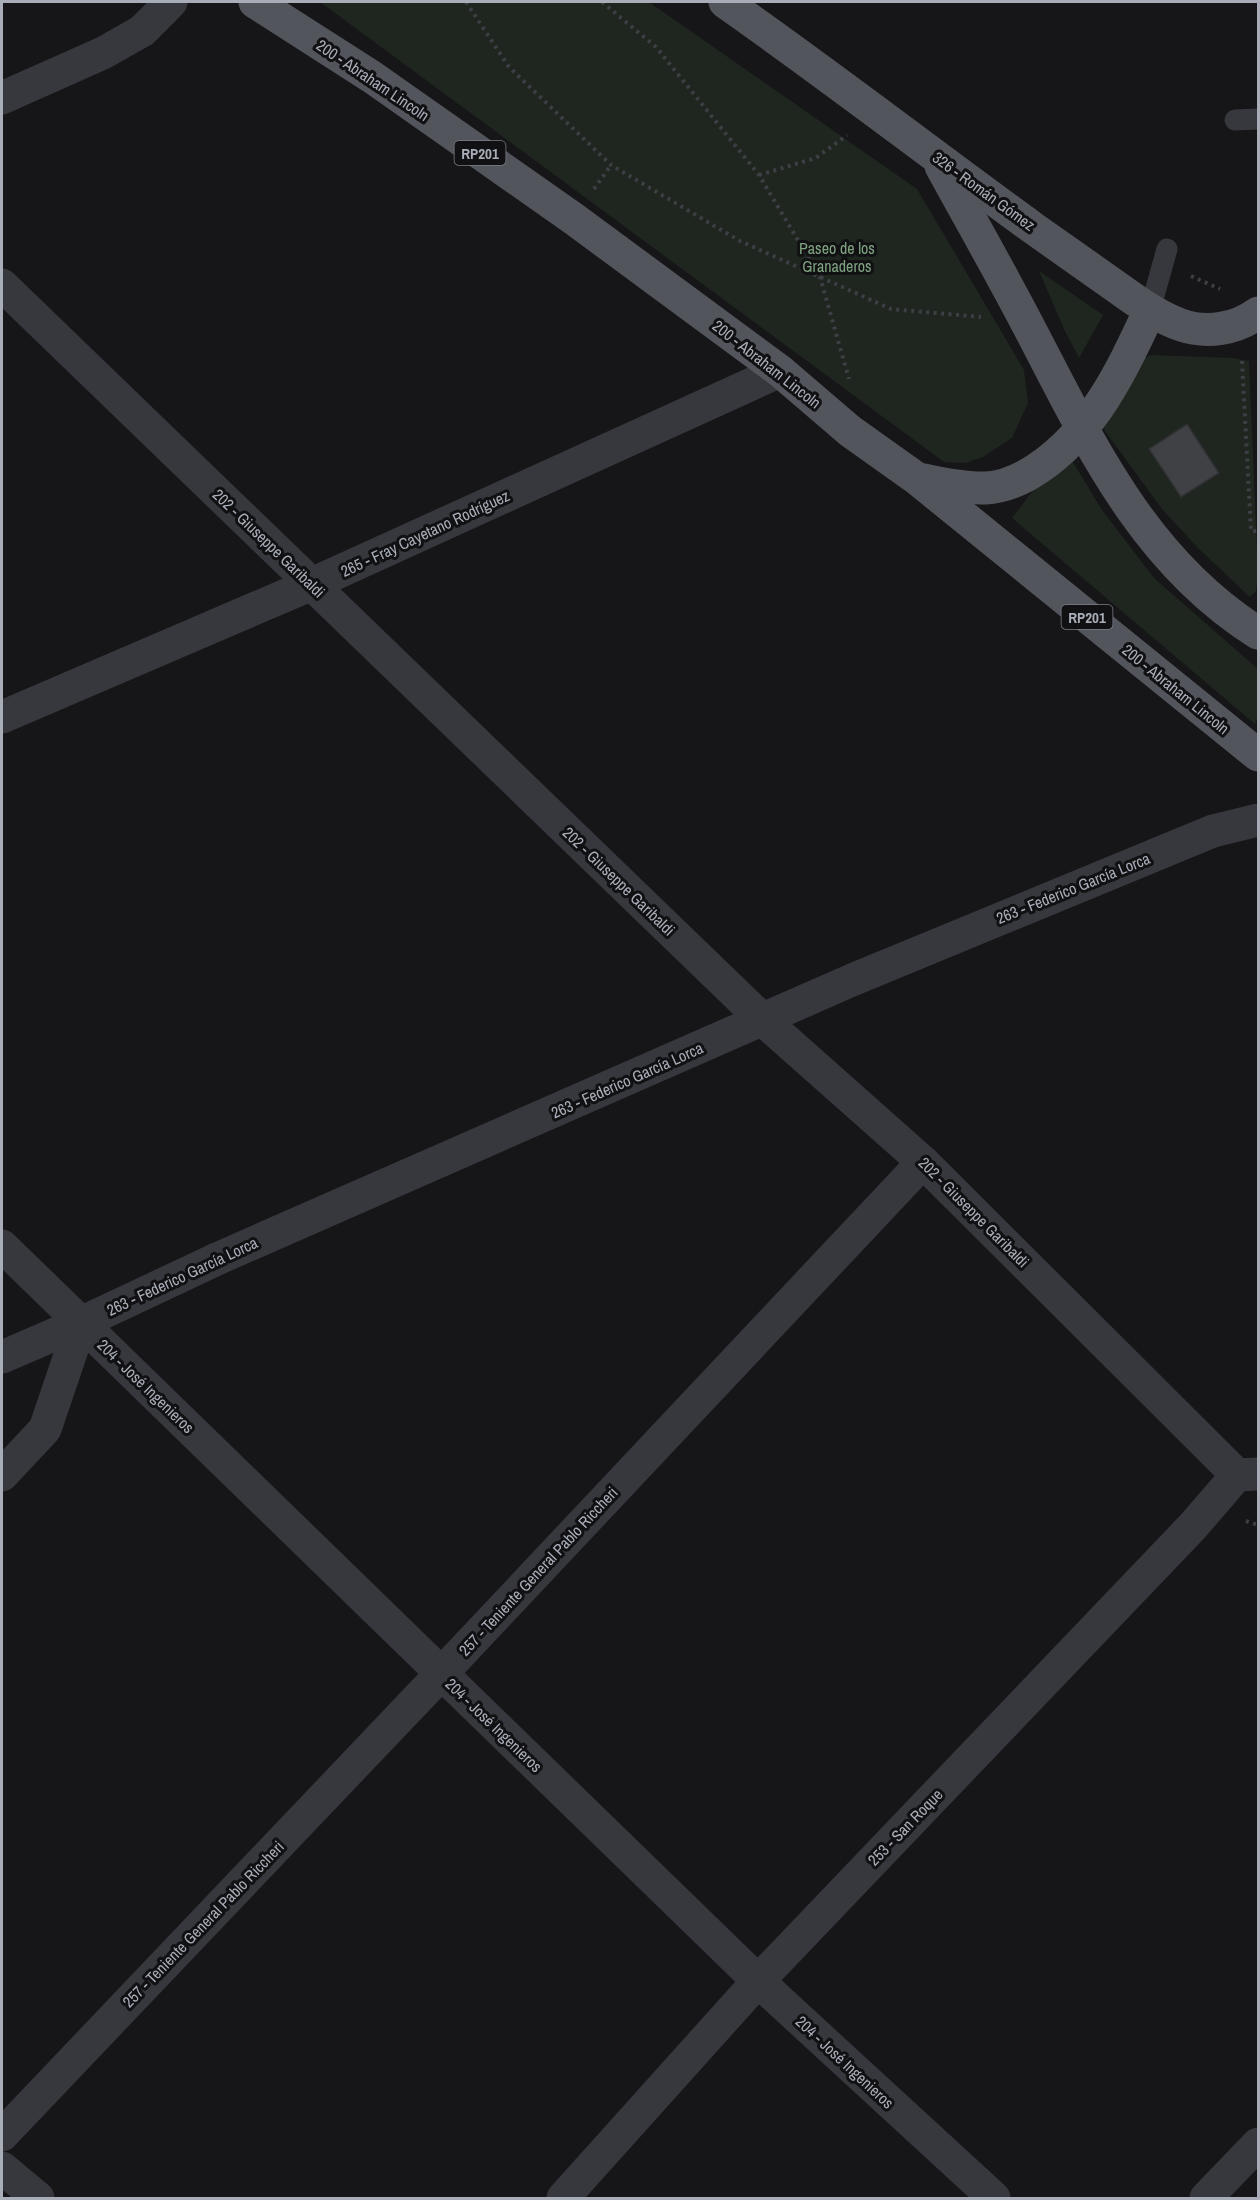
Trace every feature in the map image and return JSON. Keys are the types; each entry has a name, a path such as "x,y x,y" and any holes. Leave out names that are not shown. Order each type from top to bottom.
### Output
{"main road":[{"name":"200 - Abraham Lincoln","path":"255,2 420,111 574,219 780,371 850,431 916,478 1258,755"},
{"name":"326 - Román Gómez","path":"725,2 1150,310 1180,325 1196,329 1220,329 1247,319"},
{"path":"936,157 1020,309 1083,430 1123,497 1160,548 1211,597 1258,633"},
{"path":"916,478 952,486 988,488 1021,480 1053,458 1083,430 1104,400 1128,359 1150,310"}],"street":[{"path":"2,98 103,53 142,31 171,2"},
{"name":"202 - Giuseppe Garibaldi","path":"2,285 763,1020 923,1162 1248,1475"},
{"name":"265 - Fray Cayetano Rodríguez","path":"2,717 312,584 780,371"},
{"name":"263 - Federico García Lorca","path":"2,1356 81,1323 219,1258 852,980 1203,836 1258,820"},
{"name":"257 - Teniente General Pablo Riccheri","path":"2,2135 441,1674 923,1162"},
{"name":"204 - José Ingenieros","path":"2,1246 758,1981 994,2199"},
{"path":"2,1475 45,1429 81,1323"},
{"name":"253 - San Roque","path":"563,2199 758,1981 1193,1526 1248,1475"},
{"path":"1206,2199 1258,2144"},
{"path":"2,2168 38,2199"}],"lane":[{"path":"1235,120 1258,119"},
{"path":"1150,310 1165,256"}],"path":[{"path":"466,2 509,67 611,165 740,241 891,309 991,318 1020,309"},
{"path":"602,2 656,47 759,176 820,277 849,379 850,431"},
{"path":"759,176 816,158 878,112"},
{"path":"1165,256 1230,294 1247,319 1243,365 1251,531 1258,531"}],"green space":[{"name":"Paseo de los Granaderos","path":"320,2 649,2 917,189 1024,370 1028,403 1012,438 983,457 965,463 944,462"},
{"path":"1039,271 1103,315 1079,358 1064,329"},
{"path":"1151,355 1232,358 1249,361 1258,573 1256,591 1250,597 1198,548 1162,509 1105,431 1102,423 1143,359"},
{"path":"1065,449 1102,510 1154,578 1258,669 1258,716 1255,724 1012,518"}],"building":[{"path":"1187,424 1219,473 1181,497 1149,449"}]}
